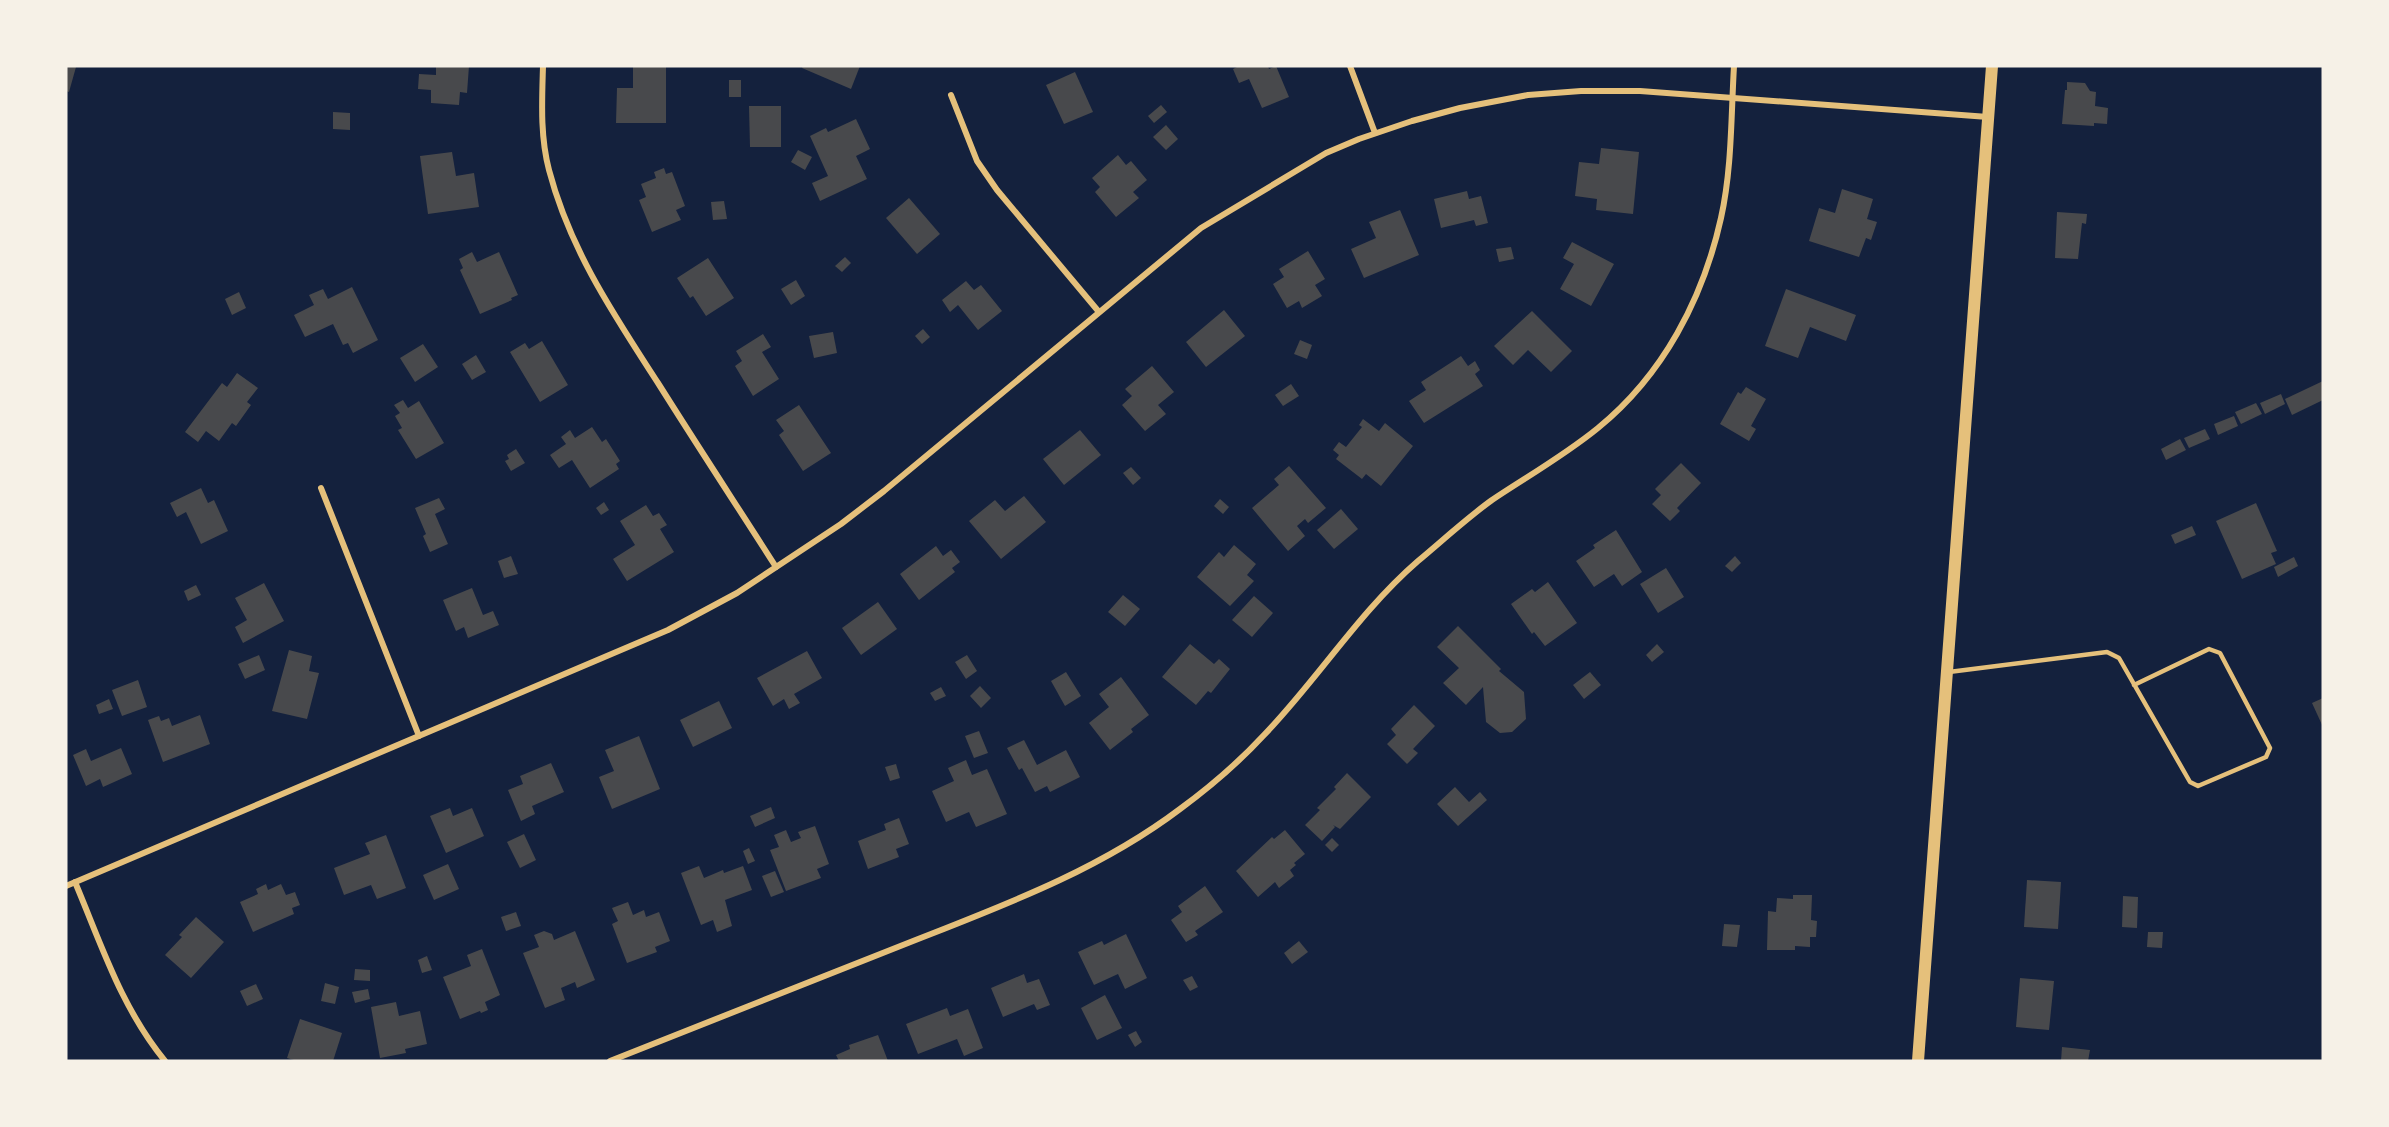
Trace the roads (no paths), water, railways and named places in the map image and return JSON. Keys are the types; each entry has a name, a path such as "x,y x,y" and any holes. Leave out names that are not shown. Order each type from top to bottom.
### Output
{"main road":[{"path":"1918,1061 1992,66"}],"street":[{"path":"543,66 541,116 547,159 563,216 574,244 627,335 776,567"},
{"path":"1350,66 1375,133"},
{"path":"610,1061 1056,883 1128,845 1179,810 1237,763 1293,703 1364,615 1415,564 1490,502 1564,454 1600,426 1628,400 1660,362 1682,327 1704,279 1722,215 1730,143 1734,66"},
{"path":"66,886 668,630 737,593 841,524 884,491 1201,228 1326,153 1375,133 1412,120 1460,108 1528,95 1581,91 1640,91 1988,117"},
{"path":"951,95 977,161 997,190 1099,312"},
{"path":"321,488 419,736"},
{"path":"75,882 124,1001 144,1035 165,1061"}],"lane":[{"path":"1947,672 2107,652 2119,658 2134,685 2190,782 2198,786 2266,757 2270,748 2220,653 2209,649 2134,685"}]}
